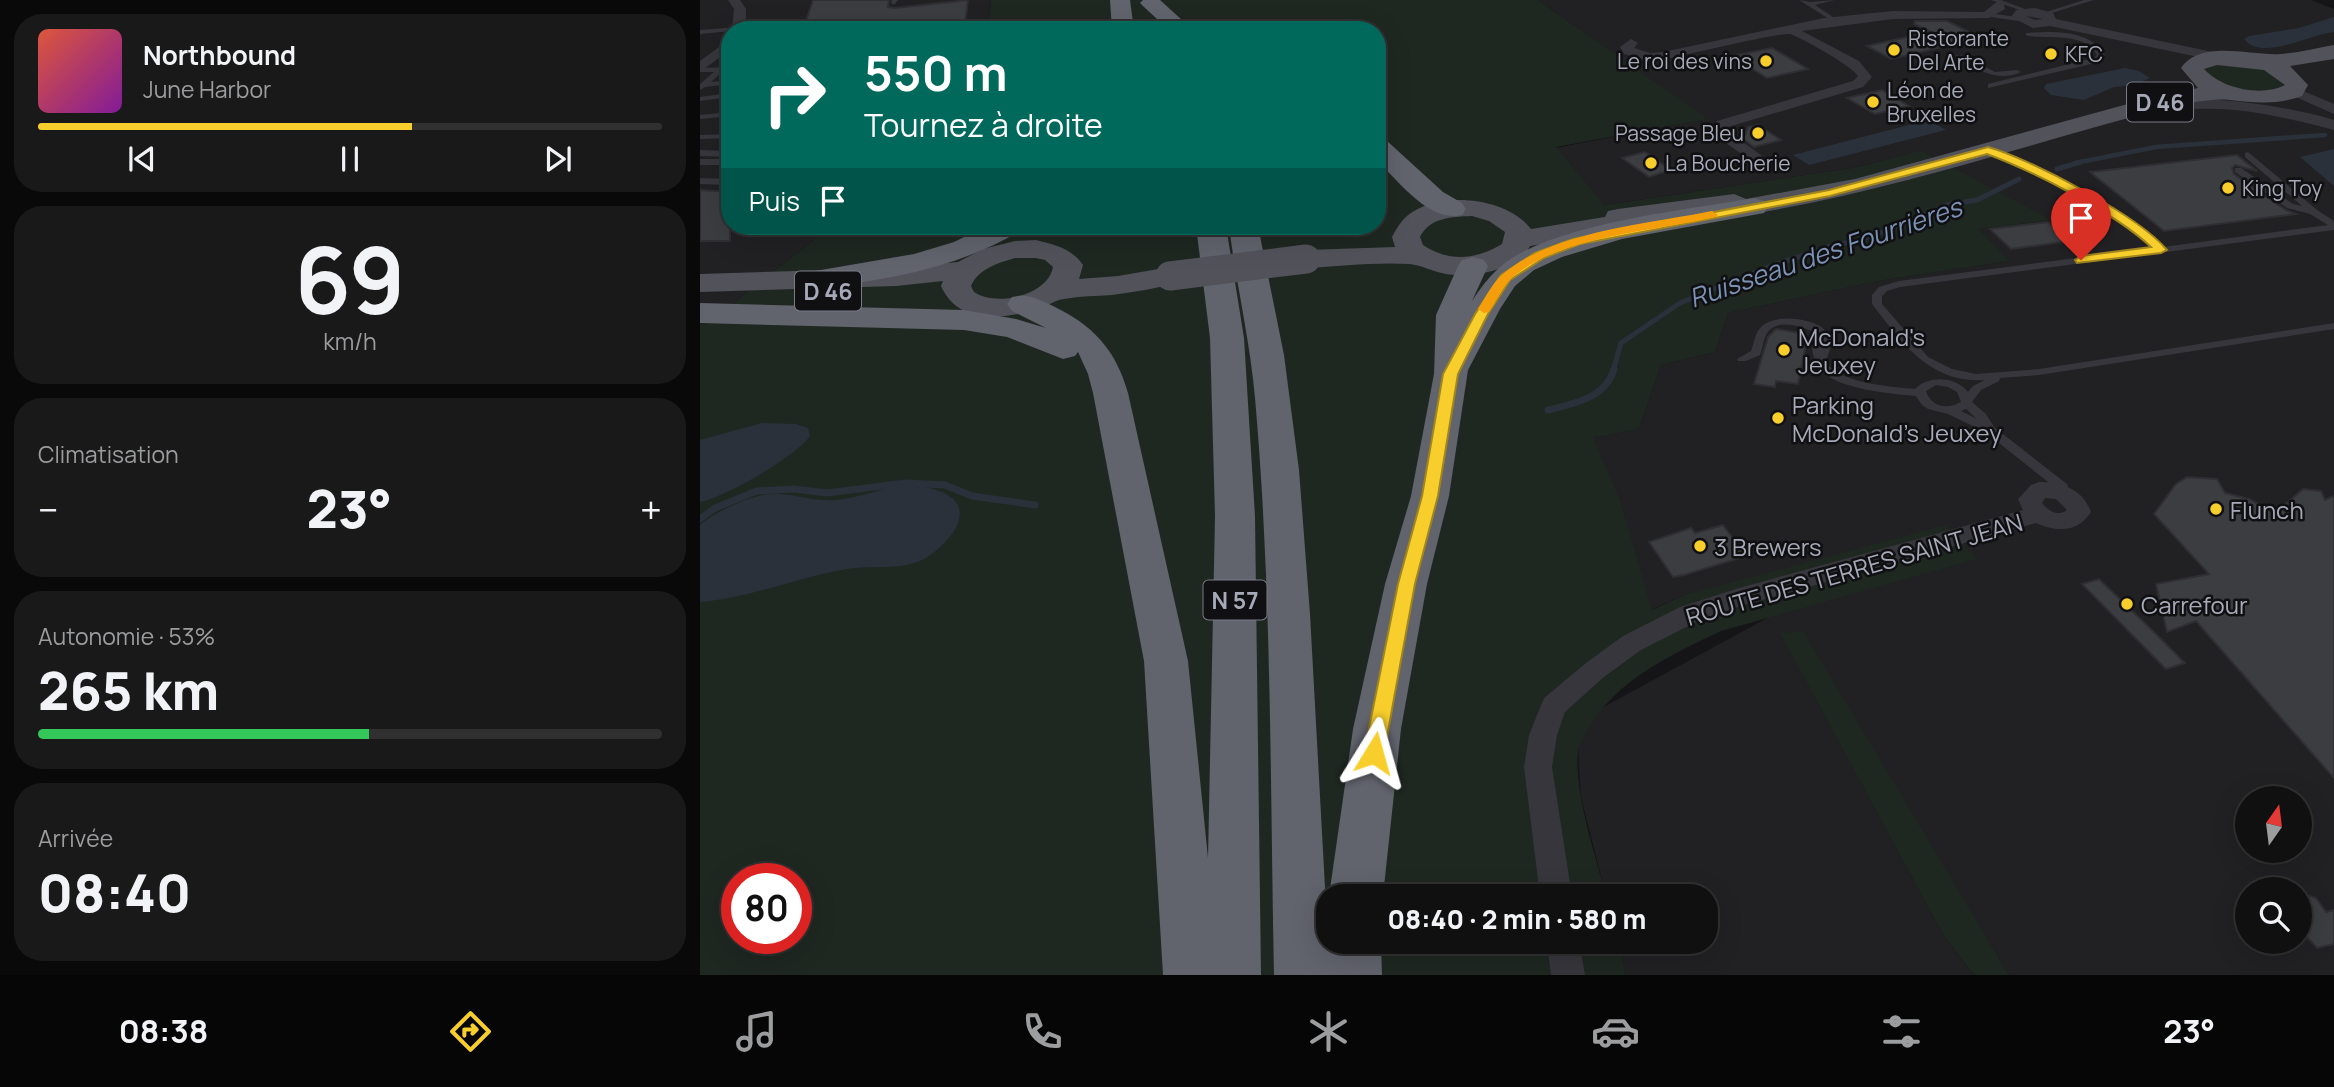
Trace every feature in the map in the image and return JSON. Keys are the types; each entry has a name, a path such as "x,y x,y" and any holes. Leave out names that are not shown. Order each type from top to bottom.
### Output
{"highway":[{"path":"1122,0 1123,21"},
{"path":"1122,0 1137,21"},
{"path":"1149,2 1160,21"},
{"path":"1149,2 1171,21"},
{"path":"1386,154 1433,198 1452,209"},
{"path":"1451,374 1481,314 1506,278 1539,256 1577,241 1754,207"},
{"name":"N 57","path":"1213,235 1227,338 1235,516 1233,975"},
{"name":"N 57","path":"1245,235 1262,321 1273,397 1284,548 1302,975"},
{"path":"821,279 883,271 1004,239"},
{"path":"1358,884 1377,729 1406,584 1430,496 1451,374 1452,315 1460,290 1474,265"},
{"path":"1037,298 1059,320 1091,345 1101,360 1111,386 1114,417 1166,661 1191,975"},
{"path":"700,313 936,320 996,325 1028,333 1066,352 1083,367 1100,388 1114,417"},
{"path":"1354,954 1354,975"}],"main road":[{"path":"2251,61 2281,61 2334,52 2302,67 2294,85 2272,97 2242,95 2195,71 2203,60 2227,58 2251,61 2268,65 2294,85"},
{"name":"D 46","path":"1516,231 1539,224 1673,211 1751,200 1827,184 2133,105 2173,91 2195,71"},
{"name":"D 46","path":"1516,231 1754,207 1830,193 2093,123 2178,97 2242,95"},
{"path":"1037,298 1068,274 1068,265 1064,259 1044,250 1023,249 1004,239 960,281 962,299 988,307 1170,276 1411,246 1432,262 1474,265 1505,256 1514,248 1516,231 1490,211 1438,211 1415,222 1411,246"},
{"path":"1068,265 1115,276 1170,276"},
{"name":"D 46","path":"700,283 896,277 960,281"},
{"name":"D 46","path":"700,296 872,289 960,281"}],"street":[{"path":"734,0 740,9 739,21"},
{"path":"1631,43 1627,47 1636,54 1663,56 1794,30 1800,26 1836,21 1892,15 1984,14 1998,9 1995,1"},
{"path":"2029,16 2227,58"},
{"path":"1755,158 1723,134 1720,128 1722,124 1858,84 1865,77 1864,71 1856,64 1803,38 1794,30"},
{"path":"2168,46 2195,71"},
{"path":"700,69 721,51"},
{"path":"2294,85 2334,110"},
{"path":"2242,95 2301,107 2334,119"},
{"path":"2093,123 2151,108 2205,104 2275,110 2334,125"},
{"path":"2039,502 2063,522 2076,517 2079,512 2078,506 2064,494"},
{"name":"ROUTE DES TERRES SAINT JEAN","path":"1554,884 1538,767 1543,735 1554,706 1595,670 1632,643 1689,614 2039,502"},
{"path":"1565,954 1568,975"}],"lane":[{"path":"1805,2 1832,0"},
{"path":"1984,14 2029,16 2091,0"},
{"path":"1995,1 2029,16"},
{"path":"1995,1 2029,16"},
{"path":"1805,2 1836,21"},
{"path":"704,22 713,31"},
{"path":"700,32 721,30"},
{"path":"2028,34 2081,38 2095,43 2100,52"},
{"path":"1959,57 1987,72 2002,75 2100,52"},
{"path":"1991,86 2096,60 2100,52"},
{"path":"700,69 720,70"},
{"path":"702,87 720,70"},
{"path":"702,87 721,84"},
{"path":"700,99 721,96"},
{"path":"700,117 721,115"},
{"path":"700,137 721,136"},
{"path":"1988,150 2110,212 2144,234 2161,250"},
{"path":"700,153 721,154"},
{"path":"2248,155 2334,226"},
{"path":"700,162 721,162"},
{"path":"2238,170 2290,206 2314,212"},
{"path":"700,181 721,182"},
{"path":"2334,226 1899,284 1883,289 1877,295 1877,304 1924,359 1948,372 1976,377 1999,377 2334,326"},
{"path":"1742,359 1756,353 1763,330 1767,327 1783,323 1805,324 1816,328 1828,340 1821,362 1823,367 1835,375 1874,388 1922,389 1936,382 1951,384 1962,390 1967,401 1989,429"},
{"path":"1924,359 1922,389 1928,404 1950,410 1989,429 2063,487 2064,494"},
{"path":"1950,410 1961,409 1977,388 1999,377"},
{"path":"2030,463 2039,502"}],"shaded area":[{"path":"700,0 991,0 989,21 721,21 721,235 820,235 705,325 700,325"},
{"path":"991,0 1538,0 1708,119 1556,147 1605,205 1858,167 1921,150 2051,220 1979,229 2009,261 1878,281 1728,313 1715,352 1661,365 1639,429 1593,438 1620,499 1652,610 1684,595 1946,525 1977,559 1721,631 1664,660 1629,683 1599,713 1578,750 1582,804 1603,884 1316,884 1316,954 1621,954 1626,975 700,975 700,325 705,325 820,235 1386,235 1386,21 989,21"},
{"path":"1538,0 2311,0 2334,9 2334,975 2009,975 1882,765 1781,634 1942,933 1974,975 1626,975 1621,954 1718,954 1718,884 1603,884 1581,797 1578,748 1587,716 1771,616 1976,559 1684,595 1651,610 1620,499 1592,438 1639,429 1661,365 1715,352 1728,313 1878,281 2008,261 1979,229 2050,220 1921,150 1858,167 1605,205 1556,148 1707,119"},
{"path":"2334,17 2334,32 2287,45 2262,48 2244,39 2299,28"},
{"path":"2214,62 2261,66 2283,80 2283,85 2264,91 2233,87 2206,73 2204,69"},
{"path":"2125,68 2139,71 2150,78 2135,85 2114,87 2084,100 2051,95 2044,88 2046,84"},
{"path":"1928,120 1946,130 1809,165 1793,155"},
{"path":"2334,149 2334,186 2300,157"},
{"path":"762,423 796,424 808,428 810,436 802,445 759,475 726,493 700,502 700,440"},
{"path":"905,483 945,494 955,501 959,509 959,519 950,537 925,559 900,566 847,569 738,596 700,602 700,525 717,514 738,503 770,494 837,500"},
{"path":"1803,631 2009,975 1974,975 1942,933 1780,633"}],"building":[{"path":"813,0 889,0 888,7 894,8 968,0 965,21 806,21"},
{"path":"1915,21 1947,21 1981,38 1891,59 1867,46 1931,32 1914,24"},
{"name":"Le roi des vins","path":"1772,48 1808,69 1767,78 1732,56"},
{"name":"Léon de Bruxelles","path":"1882,90 1909,106 1875,114 1847,98"},
{"name":"Passage Bleu","path":"1758,125 1781,140 1754,147 1743,139 1748,127"},
{"name":"La Boucherie","path":"1645,152 1671,170 1649,177 1622,158"},
{"path":"2237,155 2257,171 2235,165 2232,168 2234,174 2296,214 2164,231 2090,172"},
{"path":"700,190 721,191 721,235 730,235 730,241 700,241"},
{"path":"2048,222 2070,241 2011,249 1990,229"},
{"name":"McDonald's Jeuxey","path":"1776,329 1795,332 1807,339 1798,384 1776,381 1775,387 1754,384 1768,337"},
{"path":"2187,477 2217,479 2225,493 2249,499 2270,511 2287,503 2303,489 2321,491 2325,500 2334,496 2334,778 2196,621 2167,632 2156,584 2209,574 2154,514 2176,484"},
{"name":"3 Brewers","path":"1723,525 1746,556 1684,575 1673,577 1649,542 1691,528 1695,533"},
{"path":"2099,579 2185,663 2166,669 2082,584"},
{"path":"2312,897 2316,898 2326,912 2334,910 2334,944 2317,948 2312,942"}],"waterway":[{"name":"Ruisseau des Fourrières","path":"2075,163 2156,147 2325,135"},
{"name":"Ruisseau des Fourrières","path":"2057,169 2081,162"},
{"name":"Ruisseau des Fourrières","path":"1613,371 1621,343 1680,303 1768,267 1836,244 1855,242 1881,233 1946,205 1977,200 2019,179"},
{"name":"Ruisseau des Fourrières","path":"1548,410 1578,402 1596,393 1604,387 1614,369"},
{"name":"Ruisseau des Fourrières","path":"700,519 715,508 757,491 794,489 827,493 905,483 945,485 972,496 1035,505"}],"slow traffic":[{"path":"1484,309 1506,278 1539,256 1577,241 1712,215"}],"place":[{"name":"Ristorante Del Arte","path":"1894,50"},
{"name":"KFC","path":"2051,54"},
{"name":"Le roi des vins","path":"1766,61"},
{"name":"Léon de Bruxelles","path":"1873,102"},
{"name":"Passage Bleu","path":"1758,133"},
{"name":"La Boucherie","path":"1651,163"},
{"name":"King Toy","path":"2228,188"},
{"name":"McDonald's Jeuxey","path":"1784,350"},
{"name":"Parking McDonald's Jeuxey","path":"1778,418"},
{"name":"Flunch","path":"2216,509"},
{"name":"3 Brewers","path":"1700,546"},
{"name":"Carrefour","path":"2127,604"}],"route":[{"path":"1374,753 1406,584 1430,496 1451,374 1481,314 1506,278 1539,256 1577,241 1830,193 1988,150 2057,182 2110,212 2144,234 2161,250 2081,260"}]}
